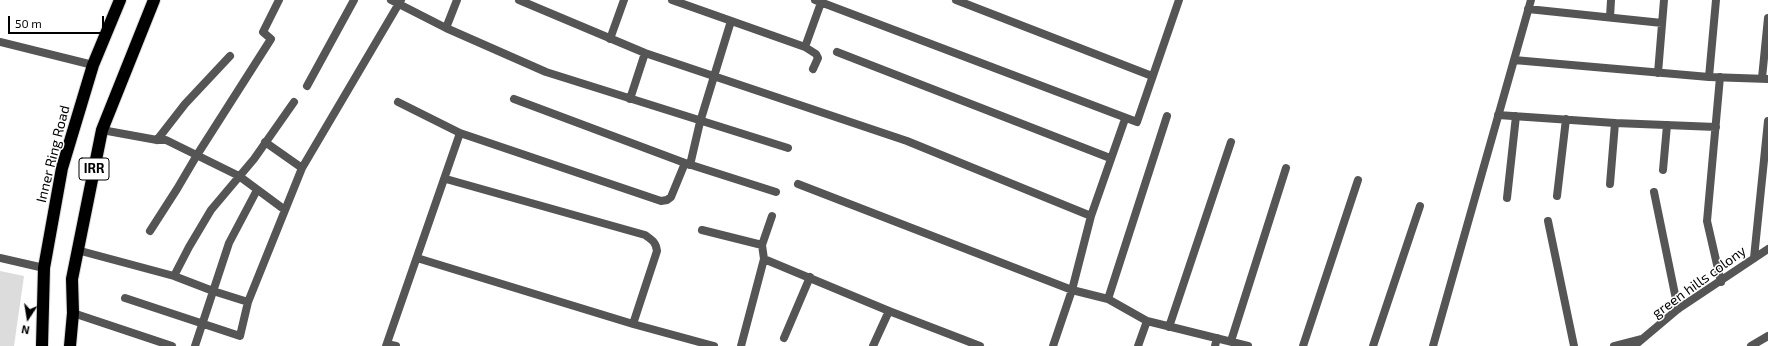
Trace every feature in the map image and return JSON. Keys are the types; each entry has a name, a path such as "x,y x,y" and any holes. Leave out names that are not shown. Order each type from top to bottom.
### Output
{"highway":[{"name":"Inner Ring Road","path":"42,346 44,268 62,168 93,65 120,0"},
{"name":"IRR","path":"70,346 72,279 102,130 154,0"}],"street":[{"path":"150,231 271,40 263,32 279,0"},
{"path":"308,86 354,0"},
{"path":"446,28 457,0"},
{"path":"519,0 645,53 906,141 1090,216"},
{"path":"610,39 624,0"},
{"path":"672,0 805,48 816,54 818,58 813,69"},
{"path":"956,0 1152,76"},
{"path":"805,48 820,1 1125,119 1137,122 1179,0"},
{"path":"1433,346 1531,0"},
{"path":"1610,17 1611,0"},
{"path":"1658,73 1664,0"},
{"path":"1709,77 1716,0"},
{"path":"124,298 240,336 248,302 302,168 397,2 446,28 546,72 700,122 788,148"},
{"path":"1528,9 1662,23"},
{"path":"1514,60 1709,77 1765,79 1768,18"},
{"path":"398,102 460,133 661,201 667,200 671,197 687,164 731,21"},
{"path":"0,42 93,65"},
{"path":"837,52 1110,158"},
{"path":"630,99 645,53"},
{"path":"157,140 185,104 230,56"},
{"path":"1720,77 1707,221 1721,282"},
{"path":"514,99 687,164 776,192"},
{"path":"174,276 211,210 254,159 264,142 294,102"},
{"path":"1498,115 1615,123 1716,127"},
{"path":"1108,299 1167,116"},
{"path":"1507,198 1516,116"},
{"path":"1053,346 1072,290 1090,216 1125,119"},
{"path":"1557,196 1566,119"},
{"path":"1754,258 1768,121"},
{"path":"1610,184 1615,123"},
{"path":"1663,170 1667,125"},
{"path":"102,130 157,140 166,140 239,176 285,210"},
{"path":"396,346 387,345 446,179 460,133"},
{"path":"264,142 302,168"},
{"path":"1169,328 1231,142"},
{"path":"1231,341 1286,168"},
{"path":"446,179 645,235 653,240 657,251 632,324"},
{"path":"1303,346 1358,180"},
{"path":"798,184 1072,290 1108,299 1146,321 1216,342 1231,341 1248,346"},
{"path":"195,346 229,243 257,190"},
{"path":"1654,192 1678,309"},
{"path":"1373,346 1420,206"},
{"path":"741,346 764,259 762,245 772,216"},
{"path":"1548,221 1574,346"},
{"path":"702,230 762,245"},
{"name":"green hills colony","path":"1634,346 1646,338 1678,309 1721,282 1768,249"},
{"path":"77,250 174,276 213,291 248,302"},
{"path":"0,258 44,268"},
{"path":"417,258 632,324 714,346"},
{"path":"764,259 810,277 961,343 980,346"},
{"path":"784,338 810,277"},
{"path":"873,346 889,311"},
{"path":"72,313 172,346"},
{"path":"1138,346 1146,321"},
{"path":"1752,346 1768,336"},
{"path":"1614,346 1646,338"}],"shaded area":[{"path":"0,271 24,276 14,346 0,346"}]}
